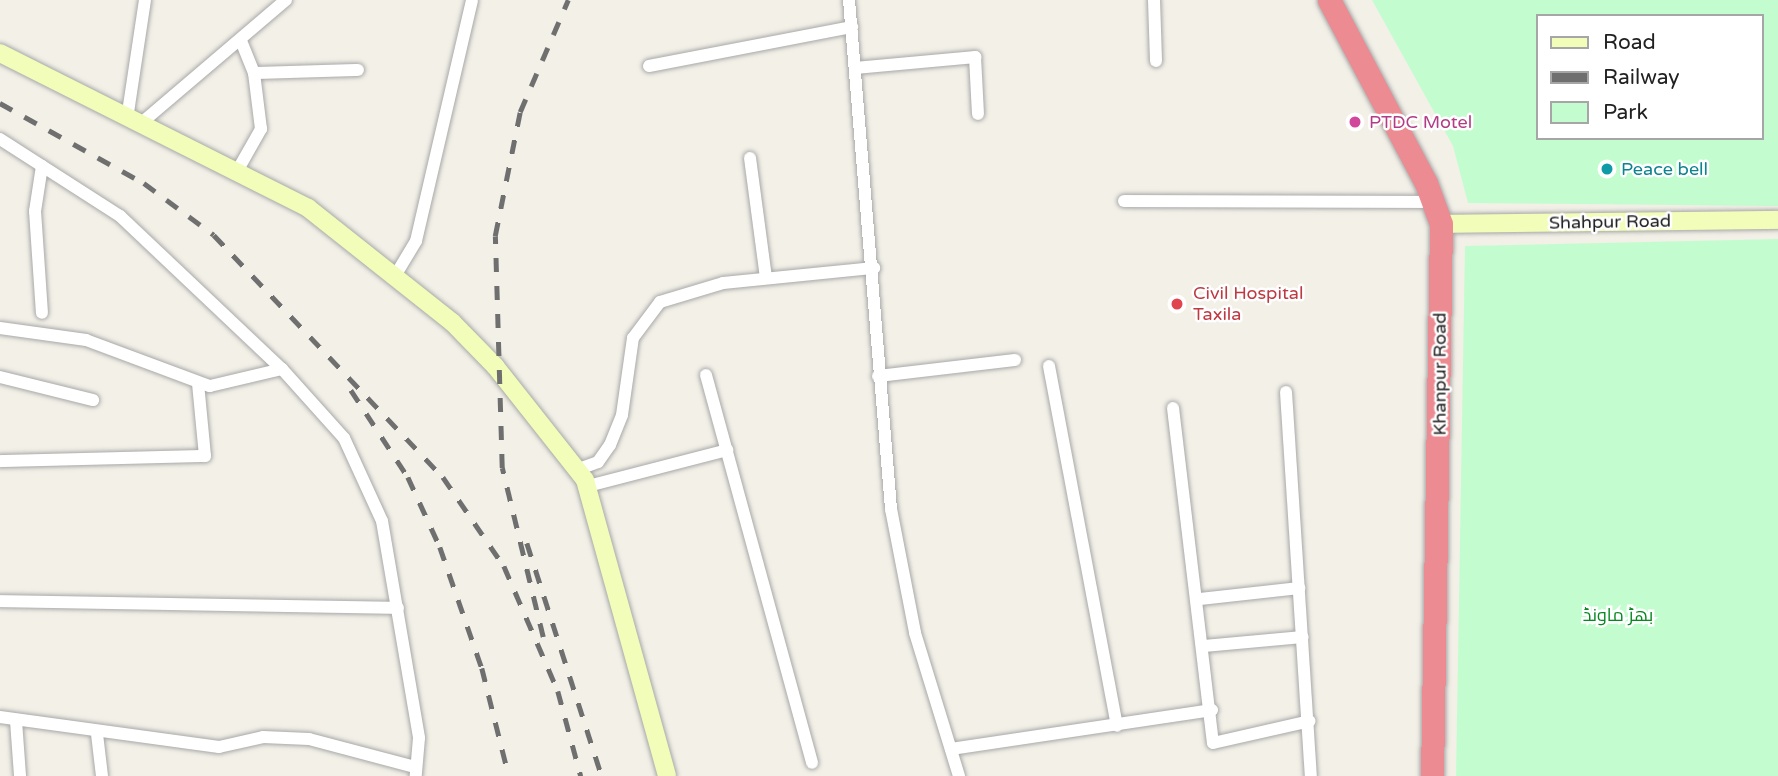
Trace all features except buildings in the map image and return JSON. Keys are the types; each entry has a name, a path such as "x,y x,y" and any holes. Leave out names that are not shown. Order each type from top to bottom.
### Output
{"highway":[{"name":"Khanpur Road","path":"1329,0 1438,213 1432,776"}],"street":[{"path":"133,122 145,0"},
{"path":"133,122 241,41 286,0"},
{"path":"395,276 416,241 472,0"},
{"path":"849,0 874,268 878,376 891,509 915,633 959,776"},
{"path":"1154,0 1156,61"},
{"path":"649,66 852,27"},
{"path":"236,173 259,142 254,74 241,41"},
{"path":"0,53 308,208 395,276 495,366 579,469 588,486 667,776"},
{"path":"855,68 975,57 978,114"},
{"path":"254,74 358,70"},
{"path":"0,139 120,216 282,369 344,438 363,472 382,522 398,608 404,677 419,738 415,771 309,739 263,737 219,747 97,734 0,717"},
{"path":"750,158 765,278"},
{"path":"42,166 35,211 42,313"},
{"path":"1124,201 1438,213"},
{"name":"Shahpur Road","path":"1438,213 1778,220"},
{"path":"579,469 598,463 610,446 622,415 633,338 660,302 723,283 874,268"},
{"path":"0,328 86,340 198,383 226,386 282,369"},
{"path":"878,376 1015,360"},
{"path":"1049,366 1118,726"},
{"path":"706,375 812,763"},
{"path":"0,377 93,400"},
{"path":"0,461 205,456 198,383"},
{"path":"1286,392 1310,721 1311,776"},
{"path":"1173,408 1200,599 1213,743 1310,721"},
{"path":"588,486 727,450"},
{"path":"1200,599 1299,588"},
{"path":"0,601 398,608"},
{"path":"1204,646 1303,637"},
{"path":"951,749 1212,710"},
{"path":"16,720 20,776"},
{"path":"97,734 102,776"}],"green space":[{"path":"1372,0 1778,0 1778,206 1468,203 1453,146"},
{"name":"بھڑ ماونڈ","path":"1778,239 1778,776 1456,776 1465,246"}],"railway":[{"path":"543,637 502,468 495,236 520,112 568,0"},
{"path":"0,103 144,183 214,235 443,477 504,566 558,691 581,776"},
{"path":"351,390 408,477 440,547 482,668 509,776"},
{"path":"527,543 602,776"}],"place":[{"name":"PTDC Motel","path":"1355,122"},
{"name":"Peace bell","path":"1607,169"},
{"name":"Civil Hospital Taxila","path":"1177,304"}]}
